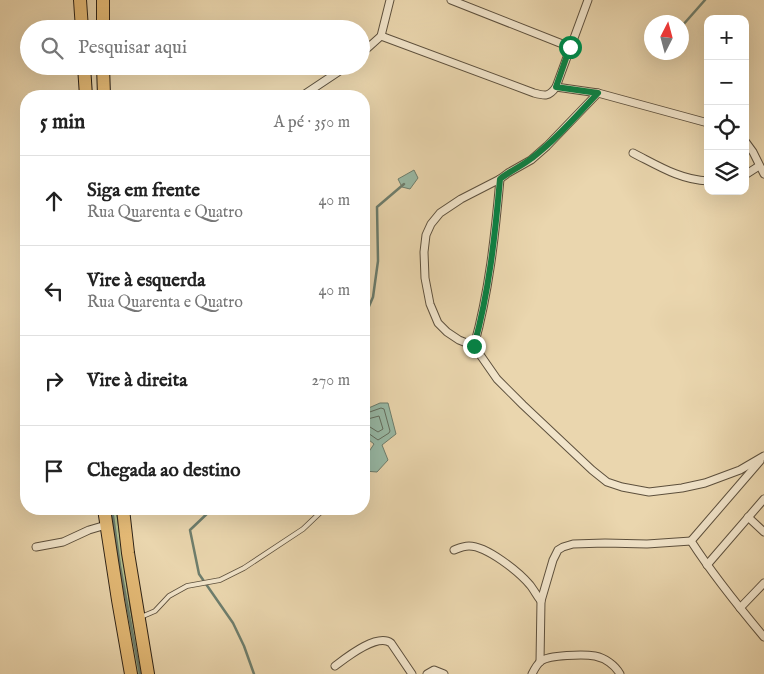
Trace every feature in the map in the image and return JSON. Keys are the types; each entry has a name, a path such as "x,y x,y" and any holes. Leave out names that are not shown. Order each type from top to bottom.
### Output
{"highway":[{"path":"80,0 81,20"},
{"path":"89,0 89,20"},
{"path":"103,0 103,20"},
{"path":"85,75 87,90"},
{"path":"88,90 89,75"},
{"path":"104,75 104,90"},
{"path":"105,515 131,674"},
{"path":"124,515 148,674"},
{"path":"118,600 117,627 125,674"}],"street":[{"path":"370,46 381,36 390,0"},
{"path":"451,0 570,47"},
{"path":"381,36 534,93 547,95 554,90 588,0"},
{"path":"312,90 334,75"},
{"path":"554,90 598,93 704,122"},
{"path":"598,93 531,160 500,179 461,199 440,213 431,224 426,234 424,252 425,278 430,304 438,323 447,332 474,346 497,378 523,406 607,482 649,492 682,488 705,483 740,470 764,456"},
{"path":"749,146 764,174"},
{"path":"633,153 675,175 704,180"},
{"path":"749,172 759,166"},
{"path":"474,346 490,272 500,179"},
{"path":"540,662 541,601 553,560 558,550 573,544 647,544 691,541 764,456"},
{"path":"706,565 764,499"},
{"path":"748,517 764,532"},
{"path":"36,547 63,542 89,530 106,525"},
{"path":"691,541 706,565 764,637"},
{"path":"454,550 462,546 470,546 484,550 498,558 529,584 541,601"},
{"path":"740,608 764,583"},
{"path":"335,666 353,652 370,644 386,640 392,643 412,674"},
{"path":"532,674 540,662 551,657 594,656 608,661 620,674"},
{"path":"427,674 434,670 444,674"}],"lane":[{"path":"139,618 155,611 169,596 187,586 220,580 244,568 303,529 318,515"}],"shaded area":[{"path":"109,515 117,515 130,607 143,674 136,674"}],"water":[{"path":"414,170 418,178 410,189 402,187 398,179"},
{"path":"380,403 388,403 396,434 382,445 388,460 377,472 370,471 370,450 374,444 370,441 370,407"}],"waterway":[{"path":"689,18 705,0"},
{"path":"370,304 373,297 378,261 377,207 404,184"},
{"path":"113,515 120,566 140,674"},
{"path":"206,515 190,530 199,574 233,623 254,674"}],"route":[{"path":"474,346 490,272 500,179 531,160 547,146 598,93 556,87 570,47"}]}
